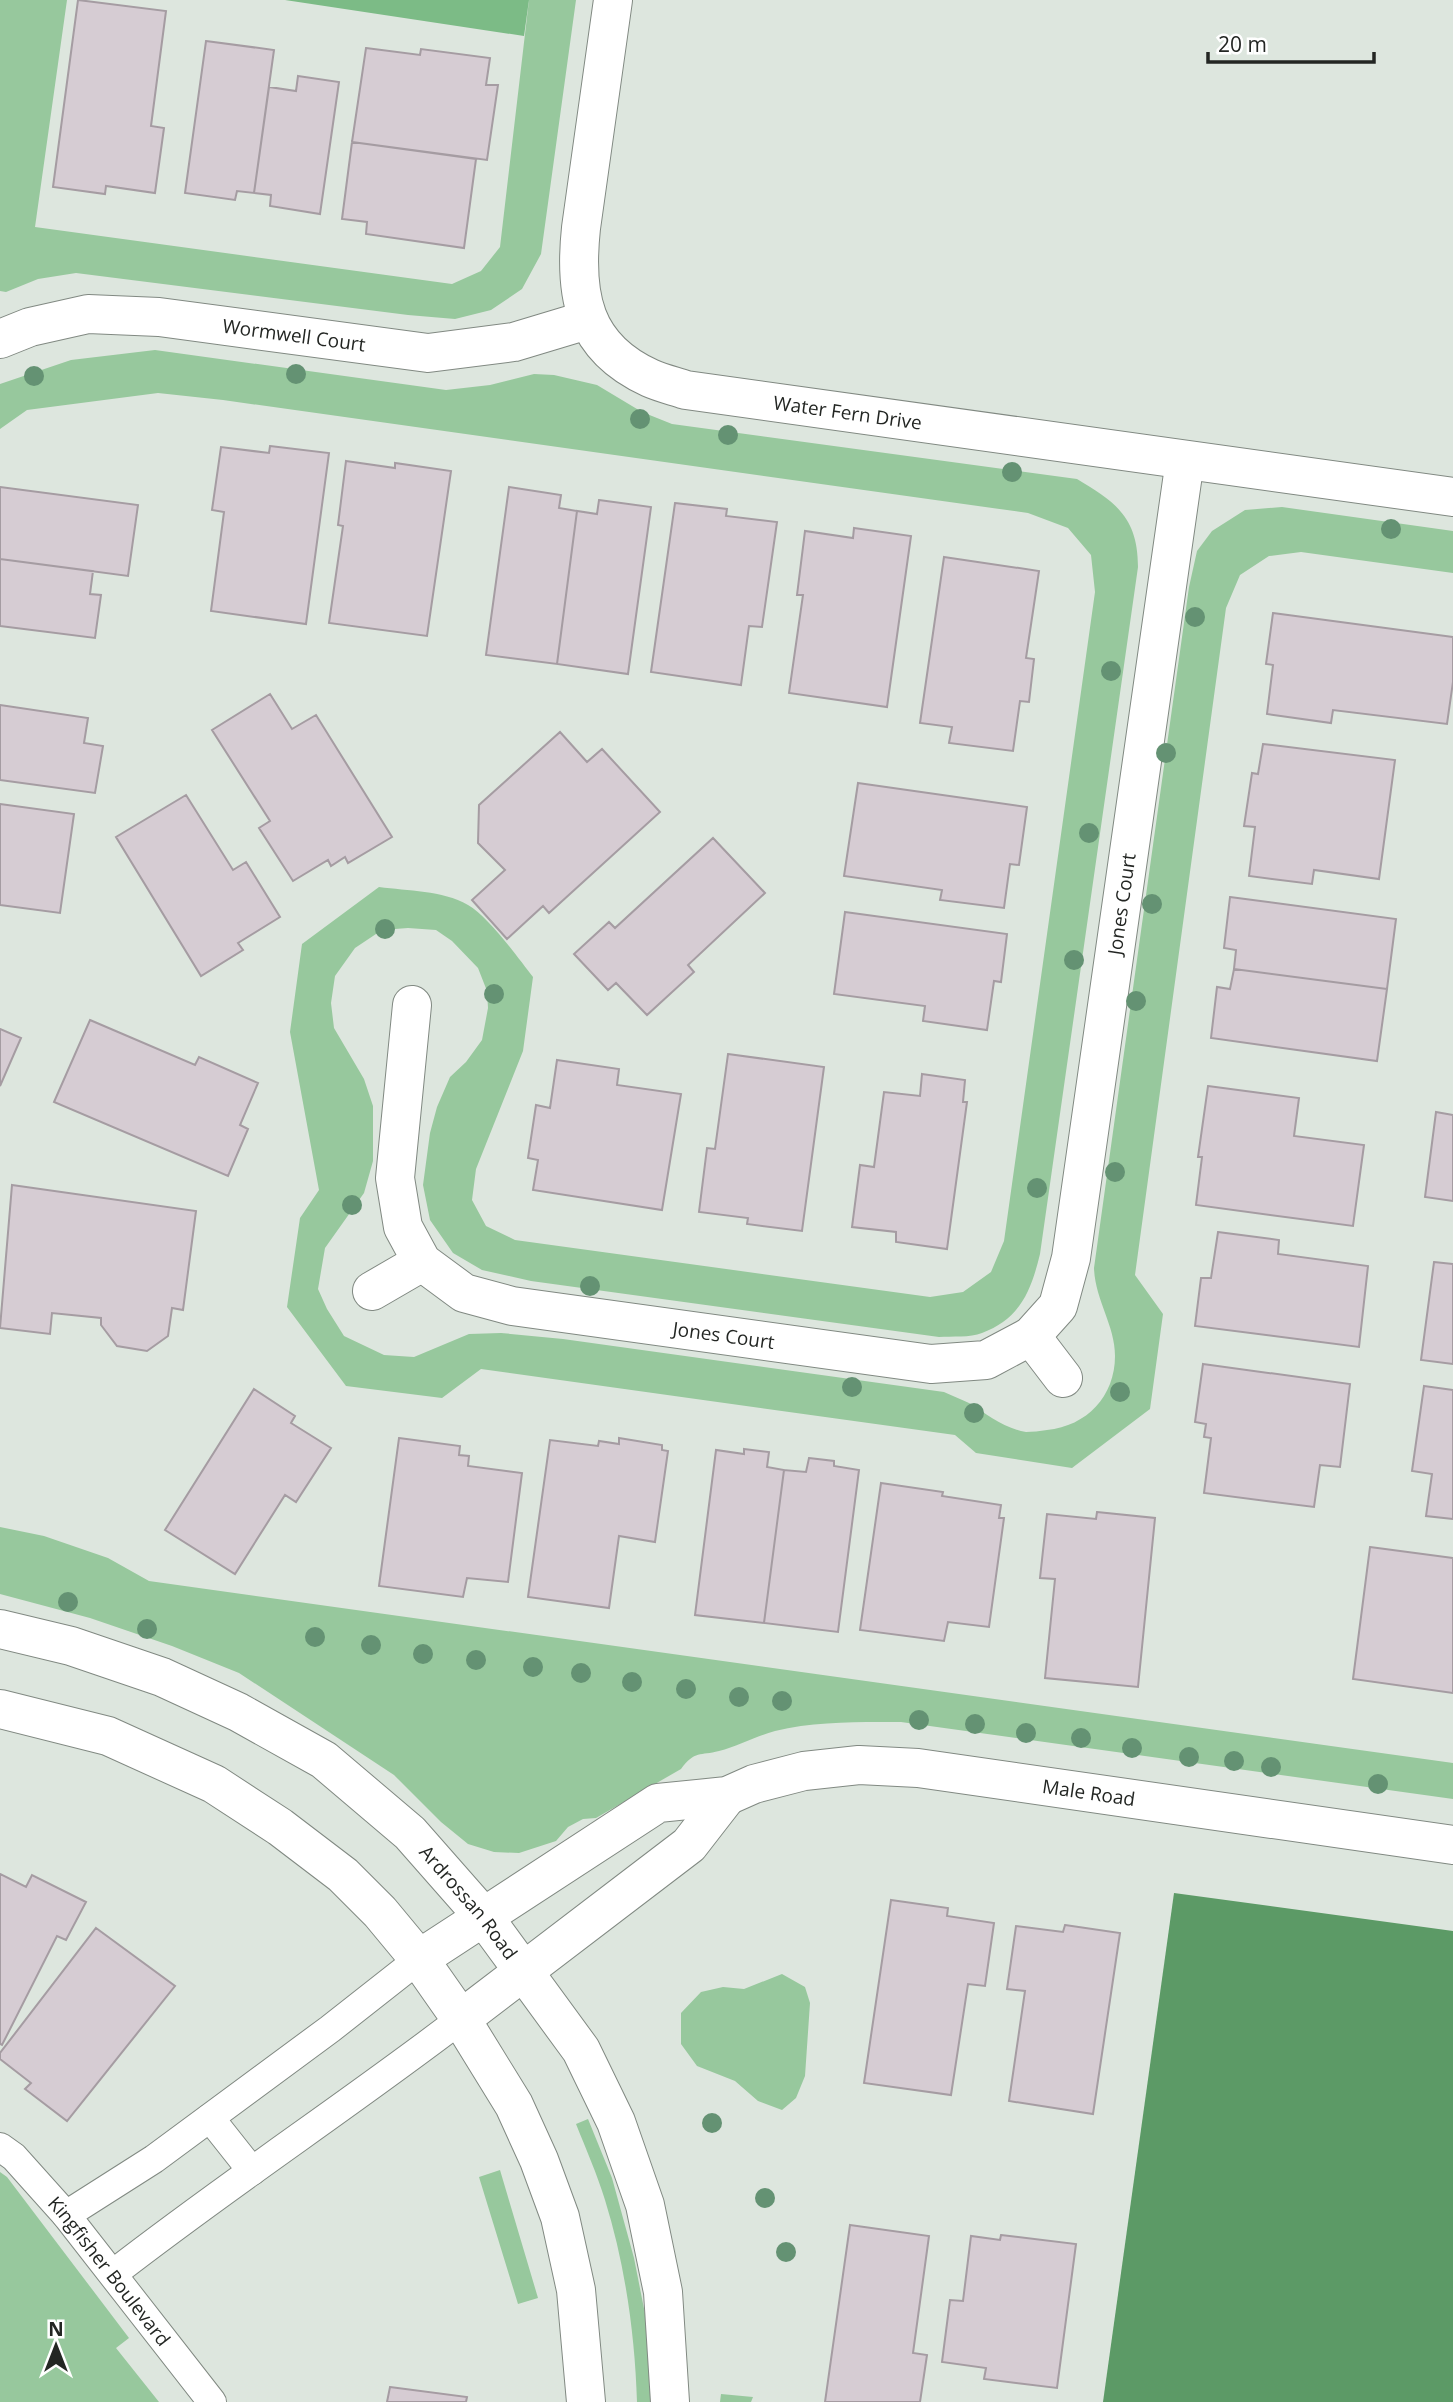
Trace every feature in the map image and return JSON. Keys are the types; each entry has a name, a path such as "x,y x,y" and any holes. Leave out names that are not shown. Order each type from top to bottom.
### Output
{"street":[{"name":"Water Fern Drive","path":"612,0 578,258 579,288 587,320 607,346 626,364 650,378 686,390 1453,497"},
{"name":"Wormwell Court","path":"0,339 30,327 88,314 159,317 428,353 514,342 587,320"},
{"name":"Jones Court","path":"412,1005 396,1178 403,1227 422,1262 464,1293 512,1306 931,1364 986,1360 1031,1336 1058,1306 1071,1258 1185,460"},
{"path":"372,1291 422,1262"},
{"path":"1031,1336 1063,1378"},
{"name":"Ardrossan Road","path":"0,1629 71,1646 162,1677 238,1712 324,1760 410,1833 483,1916 581,2050 616,2122 641,2193 663,2292 670,2402"},
{"path":"0,1709 108,1736 214,1784 280,1827 342,1875 380,1912 419,1959 461,2019 514,2105 539,2160 560,2217 576,2290 586,2402"},
{"name":"Male Road","path":"419,1959 657,1803 727,1796 754,1784 804,1771 859,1765 918,1768 1453,1845"},
{"name":"Male Road","path":"461,2019 689,1845 727,1796"}],"lane":[{"path":"66,2215 154,2159 330,2029 419,1959"},
{"path":"114,2273 192,2212 388,2074 461,2019"},
{"path":"210,2118 252,2171"},
{"name":"Kingfisher Boulevard","path":"0,2147 13,2157 66,2215 114,2273 212,2402"}],"shaded area":[{"path":"0,0 67,0 35,227 452,284 481,271 500,247 529,0 576,0 541,254 522,289 491,310 455,319 76,273 38,279 6,292 0,291"},
{"path":"285,0 529,0 524,36"},
{"path":"155,350 446,390 490,385 534,374 554,375 597,385 642,412 672,424 1077,479 1103,496 1122,513 1134,536 1138,567 1040,1254 1028,1292 1015,1312 995,1327 977,1335 939,1337 531,1281 482,1270 453,1253 430,1220 423,1185 430,1133 437,1107 450,1077 466,1062 482,1040 488,1008 487,991 478,968 452,941 436,930 408,928 382,930 355,948 335,976 331,1003 334,1028 364,1079 373,1106 373,1161 364,1193 325,1248 318,1289 344,1336 384,1355 414,1357 469,1334 501,1333 563,1339 944,1392 969,1403 1003,1424 1026,1432 1061,1427 1086,1415 1104,1396 1114,1370 1114,1345 1094,1268 1189,587 1197,551 1212,531 1245,510 1282,507 1453,531 1453,573 1301,552 1269,556 1240,575 1226,608 1135,1275 1163,1314 1150,1409 1072,1468 976,1453 955,1435 481,1369 442,1398 346,1386 287,1307 300,1218 319,1190 290,1032 302,944 379,887 447,896 468,905 493,928 533,977 523,1051 476,1169 472,1200 486,1226 515,1240 930,1297 963,1292 991,1272 1004,1241 1095,592 1091,555 1068,528 1028,513 223,400 158,393 27,410 0,429 0,384 71,360"},
{"path":"0,1527 44,1536 108,1558 149,1581 1453,1763 1453,1799 901,1722 838,1723 775,1731 726,1749 698,1755 681,1769 596,1818 583,1819 568,1827 556,1841 519,1853 494,1852 468,1844 441,1822 394,1775 239,1673 172,1646 90,1618 0,1594"},
{"path":"1174,1893 1453,1931 1453,2402 1103,2402"},
{"path":"782,1974 805,1987 810,2003 805,2076 796,2098 782,2110 758,2101 735,2081 697,2066 681,2044 681,2013 701,1992 723,1987 744,1989"},
{"path":"588,2119 612,2178 634,2258 648,2329 651,2402 637,2402 631,2326 618,2249 602,2190 576,2124"},
{"path":"500,2170 538,2298 518,2304 479,2177"},
{"path":"0,2172 7,2177 129,2338 116,2348 159,2402 0,2402"},
{"path":"721,2394 753,2397 751,2402 720,2402"}],"building":[{"path":"78,0 166,11 151,126 164,128 155,193 106,186 105,194 53,187"},
{"path":"206,41 274,50 254,193 237,191 235,200 185,193"},
{"path":"366,48 420,55 421,49 490,58 486,85 498,85 487,160 352,142"},
{"path":"298,76 339,82 320,214 270,206 271,195 254,193 269,87 296,91"},
{"path":"352,142 476,159 464,248 366,234 367,222 342,219"},
{"path":"270,446 329,453 306,624 211,611 224,512 212,510 221,447 269,453"},
{"path":"346,461 395,468 395,463 451,471 427,636 329,623 343,526 338,525"},
{"path":"0,487 138,505 128,576 0,559"},
{"path":"509,487 561,495 559,508 577,511 557,664 486,655"},
{"path":"599,500 651,507 628,674 557,664 577,511 597,514"},
{"path":"675,503 727,509 726,516 777,522 762,627 749,626 741,685 651,672"},
{"path":"854,528 911,536 887,707 789,693 803,595 797,595 805,531 853,538"},
{"path":"944,557 1039,571 1026,658 1034,659 1029,702 1020,701 1013,751 949,743 952,727 920,723"},
{"path":"0,559 93,571 90,594 101,595 95,638 0,626"},
{"path":"1273,613 1453,637 1453,682 1447,724 1333,710 1331,723 1267,714 1273,665 1266,664"},
{"path":"270,694 292,729 316,715 392,837 348,863 345,857 331,866 328,860 293,881 259,828 270,821 212,730"},
{"path":"0,705 88,718 84,743 103,746 95,793 0,780"},
{"path":"560,732 587,762 602,749 660,812 549,913 543,906 507,939 472,900 505,870 478,843 479,805"},
{"path":"1263,744 1395,760 1379,879 1314,870 1312,884 1249,876 1255,827 1244,826 1252,773 1258,774"},
{"path":"858,783 1027,807 1019,865 1010,864 1004,908 940,900 942,890 844,876"},
{"path":"186,795 233,870 246,862 280,917 238,943 243,950 201,976 116,837"},
{"path":"0,804 74,814 60,913 0,905"},
{"path":"713,838 765,893 688,965 694,972 647,1015 616,983 608,990 574,954 609,922 615,928"},
{"path":"1230,897 1396,919 1387,989 1234,969 1236,950 1224,948"},
{"path":"845,912 1007,934 1001,982 994,981 987,1030 923,1021 925,1006 834,994"},
{"path":"1234,969 1387,989 1377,1061 1211,1038 1217,987 1230,989"},
{"path":"90,1020 195,1065 199,1057 258,1083 240,1125 248,1129 228,1176 54,1102"},
{"path":"0,1029 21,1038 0,1086"},
{"path":"728,1054 824,1067 802,1231 747,1224 748,1218 699,1212 707,1148 715,1149"},
{"path":"557,1060 619,1069 617,1085 681,1094 662,1210 533,1190 538,1160 528,1158 536,1105 550,1108"},
{"path":"922,1074 965,1080 963,1102 967,1102 947,1249 896,1242 896,1232 852,1227 860,1165 874,1167 884,1092 920,1096"},
{"path":"1208,1086 1299,1098 1294,1136 1364,1145 1353,1226 1196,1205 1202,1157 1198,1157"},
{"path":"1436,1112 1453,1115 1453,1201 1425,1197"},
{"path":"12,1185 196,1211 183,1310 172,1308 168,1336 147,1351 117,1346 101,1325 101,1318 52,1313 50,1334 0,1328"},
{"path":"1218,1232 1279,1240 1278,1254 1368,1266 1359,1347 1195,1326 1201,1278 1211,1278"},
{"path":"1434,1262 1453,1264 1453,1364 1421,1360"},
{"path":"1203,1364 1350,1384 1340,1467 1320,1465 1314,1507 1204,1493 1211,1438 1204,1437 1206,1424 1195,1422"},
{"path":"1424,1386 1453,1390 1453,1519 1426,1516 1432,1474 1412,1471"},
{"path":"254,1389 295,1416 291,1423 331,1448 296,1502 285,1495 235,1574 165,1530"},
{"path":"399,1438 460,1446 459,1455 469,1456 468,1466 522,1473 508,1582 467,1578 463,1597 379,1586"},
{"path":"619,1438 662,1445 662,1450 668,1451 655,1542 619,1536 609,1608 528,1597 550,1440 598,1446 599,1441 619,1444"},
{"path":"744,1449 769,1452 767,1467 784,1470 764,1623 695,1615 716,1450 744,1454"},
{"path":"809,1458 834,1461 834,1466 859,1470 838,1632 764,1623 784,1470 806,1472"},
{"path":"881,1483 943,1492 942,1496 1001,1505 999,1518 1004,1518 989,1627 948,1622 944,1641 860,1630"},
{"path":"1097,1512 1155,1518 1138,1687 1045,1678 1055,1579 1040,1578 1047,1514 1096,1519"},
{"path":"1370,1547 1453,1558 1453,1693 1353,1679"},
{"path":"0,1874 26,1887 32,1875 86,1902 66,1940 57,1936 2,2045 0,2044"},
{"path":"891,1900 948,1908 947,1916 994,1923 985,1986 968,1984 951,2095 864,2083"},
{"path":"1065,1925 1120,1933 1093,2114 1009,2101 1025,1991 1007,1989 1016,1926 1063,1932"},
{"path":"96,1928 175,1986 67,2121 25,2089 31,2083 0,2059 0,2053"},
{"path":"850,2225 929,2236 913,2353 927,2355 920,2402 825,2402"},
{"path":"1001,2235 1076,2244 1057,2388 984,2379 986,2368 942,2362 950,2300 963,2301 971,2236 1000,2240"},
{"path":"390,2387 467,2397 466,2402 387,2402"}]}
